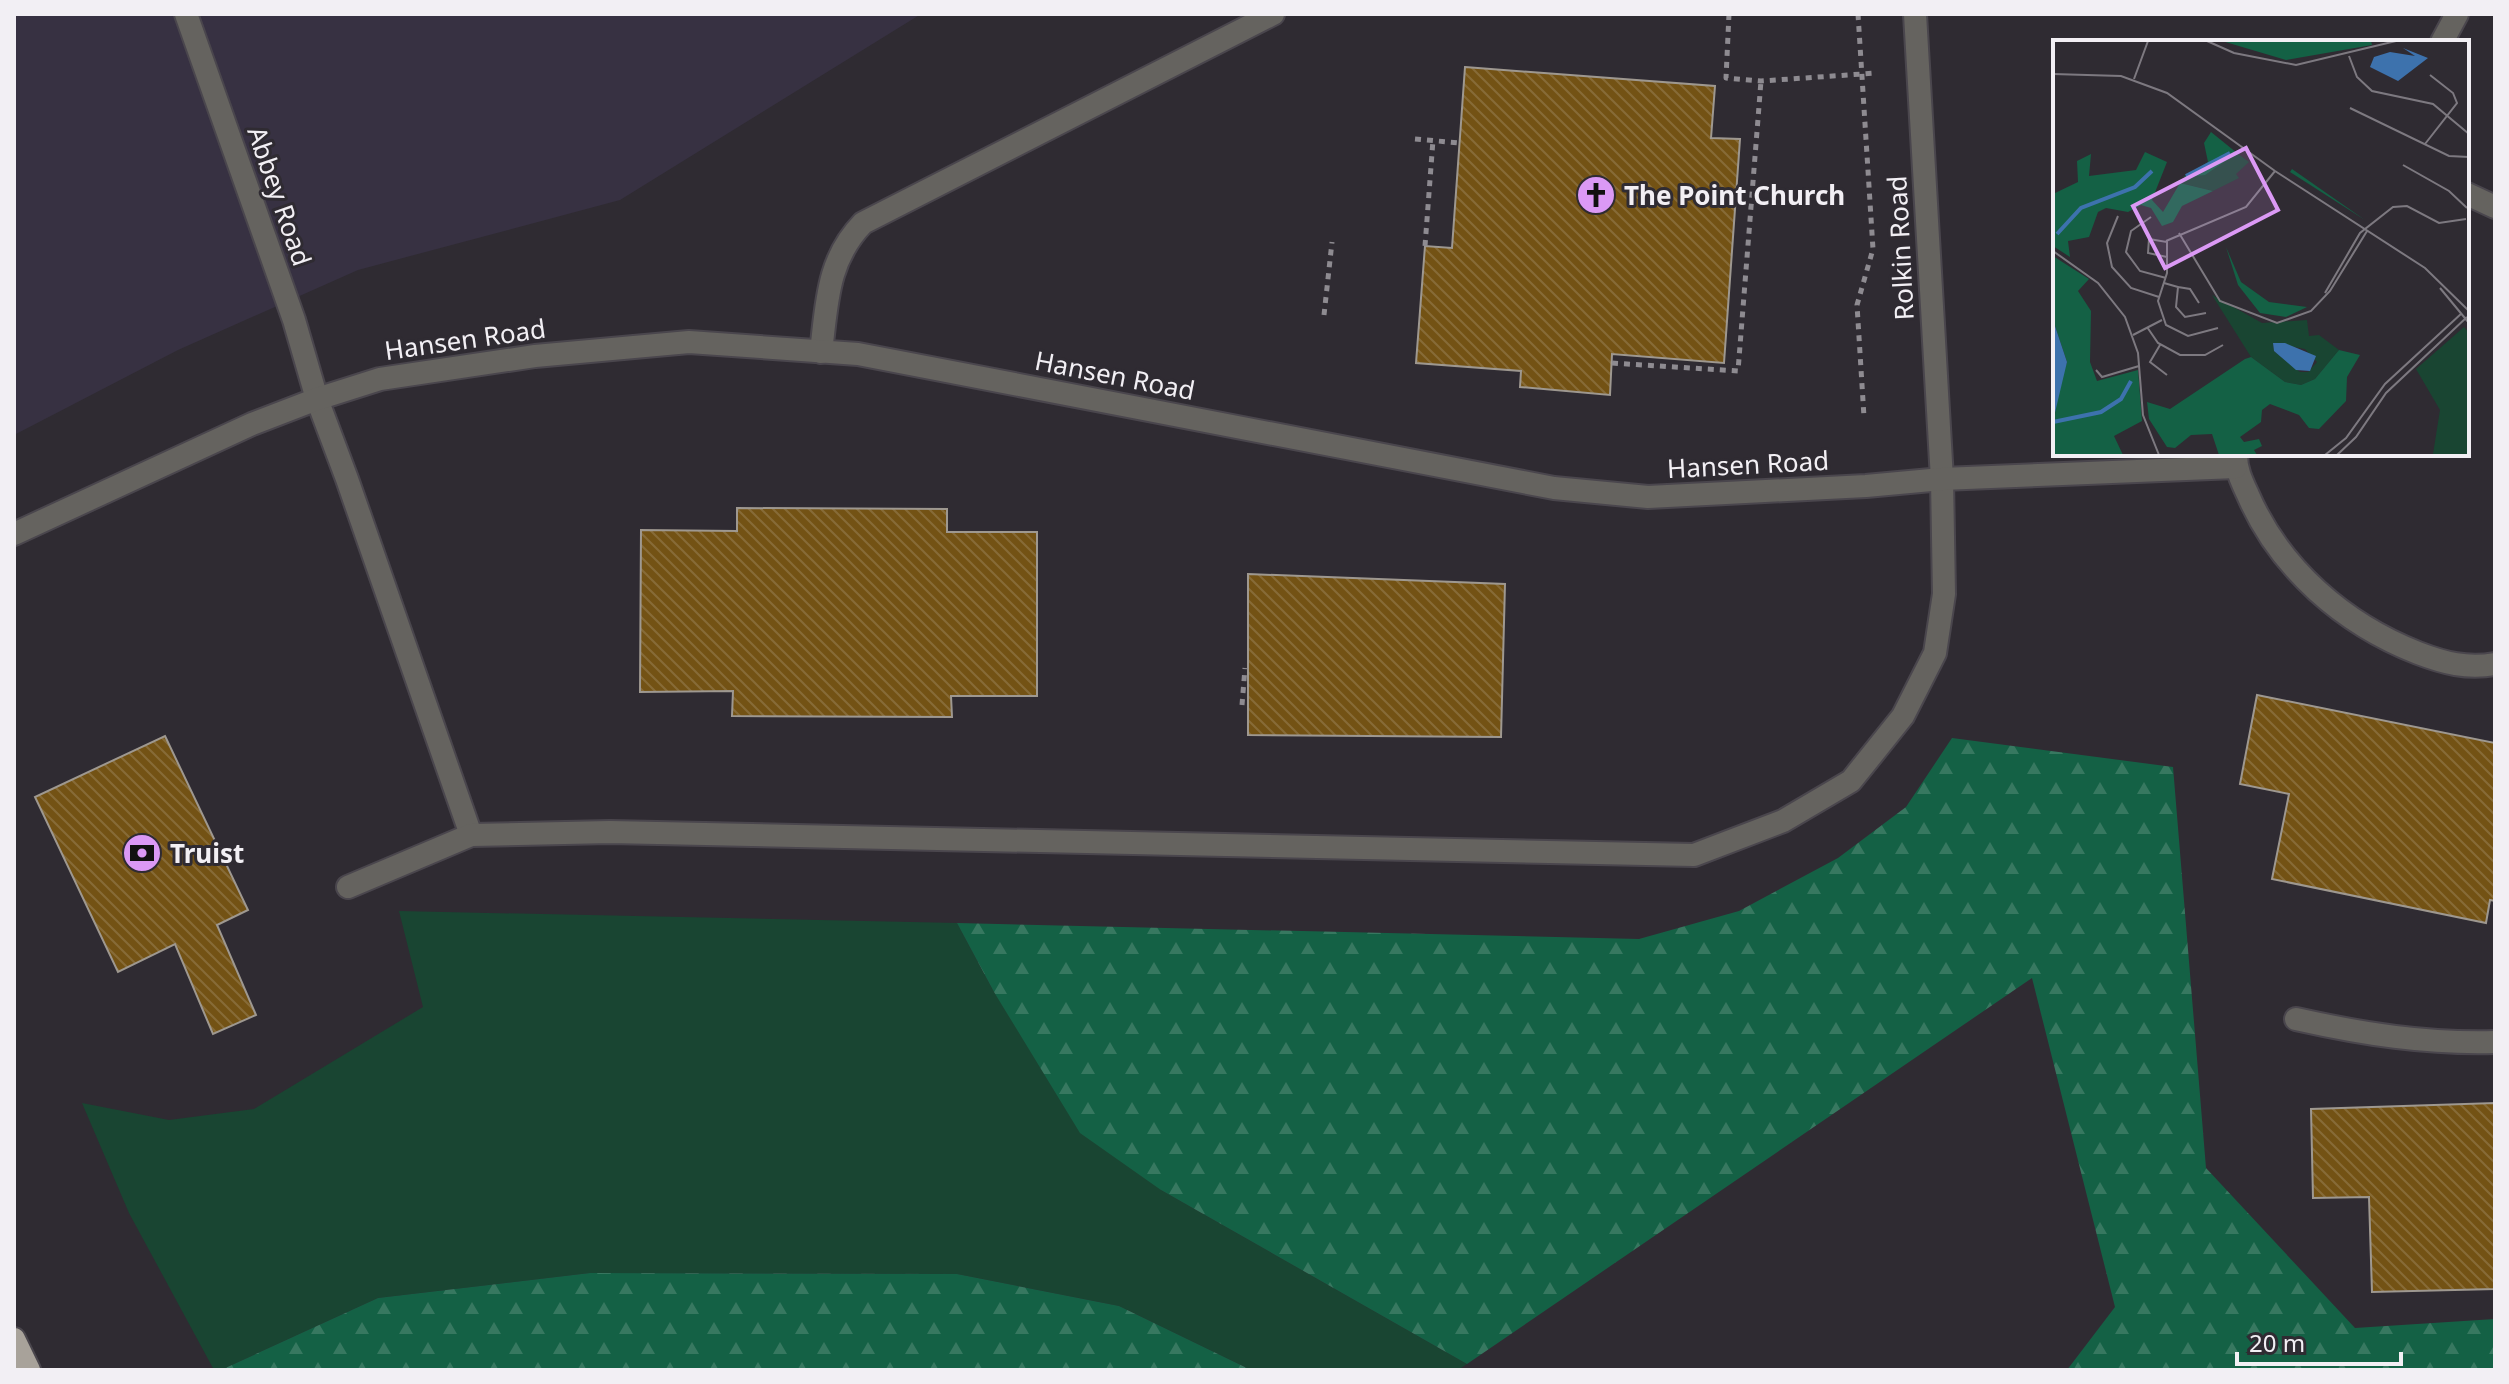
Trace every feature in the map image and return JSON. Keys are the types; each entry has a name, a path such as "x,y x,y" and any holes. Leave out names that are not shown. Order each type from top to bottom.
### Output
{"highway":[{"path":"14,1339 29,1370"}],"street":[{"name":"Abbey Road","path":"186,14 294,320 317,399 471,835"},
{"path":"821,352 829,287 836,260 863,223 1273,14"},
{"name":"Rolkin Road","path":"471,835 626,832 1694,855 1783,821 1851,781 1903,716 1935,653 1944,594 1942,479 1915,14"},
{"path":"2443,40 2457,14"},
{"path":"2469,195 2495,207"},
{"name":"Hansen Road","path":"14,534 252,424 380,379 535,356 689,342 874,357 1554,488 1648,497 1866,486 2236,460"},
{"path":"2236,460 2260,521 2289,562 2344,615 2387,641 2446,664 2479,667 2495,664"},
{"path":"348,887 471,835"},
{"path":"2296,1019 2391,1038 2443,1043 2495,1042"}],"path":[{"path":"1729,14 1726,78 1761,81 1876,73"},
{"path":"1858,14 1873,249 1857,305 1864,417"},
{"path":"1612,363 1738,371 1761,81"},
{"path":"1415,139 1460,143"},
{"path":"1425,246 1433,140"},
{"path":"1324,315 1332,242"},
{"path":"1242,705 1245,668"}],"shaded area":[{"path":"14,14 921,14 620,200 358,270 178,350 14,435"}],"green space":[{"path":"1952,738 2173,767 2206,1168 2355,1328 2495,1319 2495,1370 2067,1370 2115,1307 2032,978 1467,1364 1161,1190 1080,1133 994,992 957,923 1639,939 1739,911 1838,858 1906,807"},
{"path":"399,911 957,923 994,992 1161,1190 1467,1364 1458,1370 1251,1370 1119,1306 957,1274 590,1273 378,1298 221,1370 214,1370 129,1213 82,1103 169,1120 254,1109 423,1007"},
{"path":"590,1273 957,1274 1119,1306 1251,1370 221,1370 378,1298"}],"building":[{"name":"The Point Church","path":"1465,67 1715,86 1711,138 1740,139 1724,363 1612,354 1610,395 1520,387 1521,371 1416,363 1425,246 1452,248"},
{"path":"737,508 947,509 947,532 1037,532 1037,696 951,696 952,717 732,716 733,691 640,692 641,530 737,531"},
{"path":"1248,574 1505,584 1501,737 1248,735"},
{"path":"2257,695 2495,743 2495,901 2490,900 2486,923 2272,879 2289,794 2240,784"},
{"name":"Truist","path":"165,736 248,910 217,925 256,1015 213,1034 175,944 118,972 35,797"},
{"path":"2495,1103 2495,1289 2372,1292 2369,1197 2313,1198 2311,1109"}],"place":[{"name":"The Point Church","path":"1596,195"},
{"name":"Truist","path":"142,853"}]}
